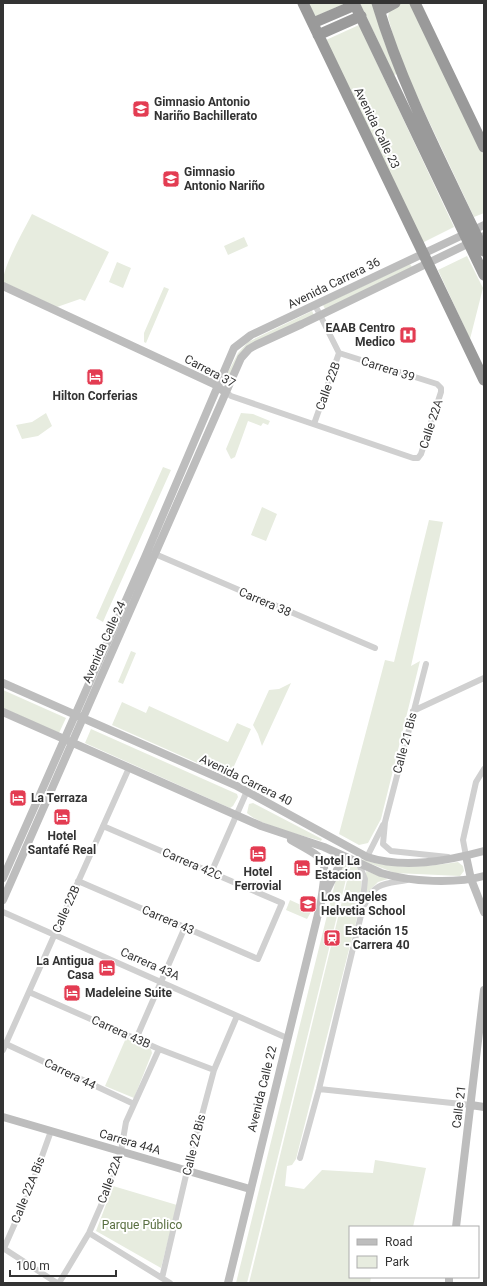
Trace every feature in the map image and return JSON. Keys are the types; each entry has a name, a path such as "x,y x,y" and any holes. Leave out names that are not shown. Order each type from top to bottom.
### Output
{"highway":[{"name":"Avenida Calle 23","path":"303,3 484,380"},
{"path":"395,3 379,7 390,44 402,76 484,252"},
{"path":"415,3 484,146"},
{"path":"313,23 355,4 476,235 484,275"},
{"path":"318,35 361,16"}],"main road":[{"name":"Avenida Carrera 36","path":"218,387 237,344 251,335 476,235"},
{"name":"Avenida Carrera 36","path":"226,392 241,358 249,349 320,316 426,258"},
{"name":"Carrera 37","path":"3,286 226,392"},
{"name":"Avenida Calle 24","path":"3,878 145,557 218,387"},
{"name":"Avenida Calle 24","path":"3,900 226,392"},
{"name":"Avenida Carrera 40","path":"3,683 247,791 367,857 383,861 406,863 462,856 484,851"},
{"path":"4,714 281,834 324,847 359,864 391,876 446,881 471,879 484,876"},
{"name":"Avenida Calle 22","path":"228,1283 321,902 325,868 324,861 317,854 281,834"},
{"name":"Avenida Calle 22","path":"321,902 344,856"},
{"path":"462,856 484,912"},
{"name":"Calle 21","path":"456,1226 484,990"},
{"path":"471,1105 484,1107"},
{"name":"Carrera 44A","path":"3,1117 250,1189"}],"street":[{"name":"Calle 22B","path":"314,424 339,353 315,306"},
{"name":"Carrera 39","path":"339,353 437,384"},
{"name":"Calle 22A","path":"413,458 420,457 426,441 441,392 441,388 437,384"},
{"name":"Carrera 37","path":"226,392 232,396 413,458"},
{"name":"Carrera 38","path":"155,554 375,648"},
{"name":"Calle 21 Bis","path":"426,664 385,822 383,844 390,851 426,856 462,856"},
{"path":"414,711 484,678"},
{"name":"Calle 22B","path":"3,1050 129,768"},
{"path":"462,856 463,840 476,782 484,769"},
{"path":"211,873 247,791"},
{"name":"Calle 21 Bis","path":"367,857 385,822"},
{"name":"Carrera 42C","path":"103,826 282,903 258,958"},
{"path":"300,1158 319,1089 362,911 365,879 359,864"},
{"path":"362,911 369,894 375,888 386,884 414,879"},
{"name":"Carrera 43","path":"78,881 258,958"},
{"name":"Carrera 43A","path":"3,912 287,1038"},
{"path":"136,1039 185,927"},
{"name":"Carrera 43B","path":"29,992 159,1049 214,1070"},
{"name":"Calle 22 Bis","path":"162,1278 187,1171 214,1070 238,1016"},
{"name":"Carrera 44","path":"6,1044 134,1104"},
{"name":"Calle 22A","path":"58,1283 89,1233 106,1194 121,1151 126,1122 159,1049"},
{"path":"319,1089 471,1105"},
{"name":"Calle 22A Bis","path":"4,1248 31,1187 51,1131"},
{"path":"89,1233 170,1283"},
{"path":"4,1248 58,1283"}],"green space":[{"path":"307,3 346,3 314,17"},
{"path":"360,3 372,3 385,44 397,74 394,75"},
{"path":"401,3 410,3 484,156 484,213 474,217 400,60 388,17 389,12"},
{"path":"359,25 454,227 422,243 326,40"},
{"path":"32,214 109,252 85,301 80,299 57,307 3,282 6,267"},
{"path":"244,237 248,246 228,255 224,246"},
{"path":"467,256 483,288 470,339 438,270"},
{"path":"117,262 131,268 123,288 109,282"},
{"path":"410,264 412,267 325,309 323,305"},
{"path":"164,287 169,289 146,343 144,342 144,333"},
{"path":"312,311 314,315 257,341 228,379 225,378 238,353 248,342"},
{"path":"46,413 52,426 38,436 22,439 16,425 32,422"},
{"path":"241,413 253,414 270,421 268,425 263,423 261,426 248,421 235,457 231,459 226,449"},
{"path":"163,467 171,470 103,622 96,618"},
{"path":"262,507 277,514 266,541 251,535"},
{"path":"429,520 443,522 411,666 420,661 381,819 368,843 359,845 339,834 385,660 394,662"},
{"path":"131,651 136,653 123,684 118,682"},
{"path":"291,683 262,746 253,725 269,690 279,689"},
{"path":"3,690 66,718 59,733 3,708"},
{"path":"122,702 146,713 149,706 228,742 237,723 251,729 229,777 112,725"},
{"path":"91,729 237,794 238,797 233,806 230,808 85,743"},
{"path":"253,803 322,839 321,841 282,830 261,822 247,813 249,804"},
{"path":"361,859 385,865 397,866 421,866 458,862 463,866 464,871 460,876 395,873"},
{"path":"347,862 350,863 247,1283 236,1283 336,879 342,864"},
{"path":"351,864 359,867 362,872 360,906 296,1159 292,1165 287,1166 285,1186 304,1189 322,1170 373,1173 375,1160 426,1168 413,1226 349,1226 349,1278 371,1278 370,1283 249,1283"},
{"path":"366,871 388,879 378,882 367,893"},
{"path":"290,900 312,910 307,919 286,910"},
{"path":"126,1038 151,1049 152,1053 134,1098 105,1086"},
{"name":"Parque Público","path":"113,1186 177,1205 161,1268 96,1231"}],"place":[{"name":"Gimnasio Antonio Nariño Bachillerato","path":"141,109"},
{"name":"Gimnasio Antonio Nariño","path":"171,179"},
{"name":"EAAB Centro Medico","path":"408,335"},
{"name":"Hilton Corferias","path":"95,377"},
{"name":"La Terraza","path":"18,798"},
{"name":"Hotel Santafé Real","path":"62,817"},
{"name":"Hotel Ferrovial","path":"258,854"},
{"name":"Hotel La Estacion","path":"302,868"},
{"name":"Los Angeles Helvetia School","path":"308,904"},
{"name":"Estación 15 - Carrera 40","path":"332,938"},
{"name":"La Antigua Casa","path":"107,968"},
{"name":"Madeleine Suite","path":"72,993"}]}
